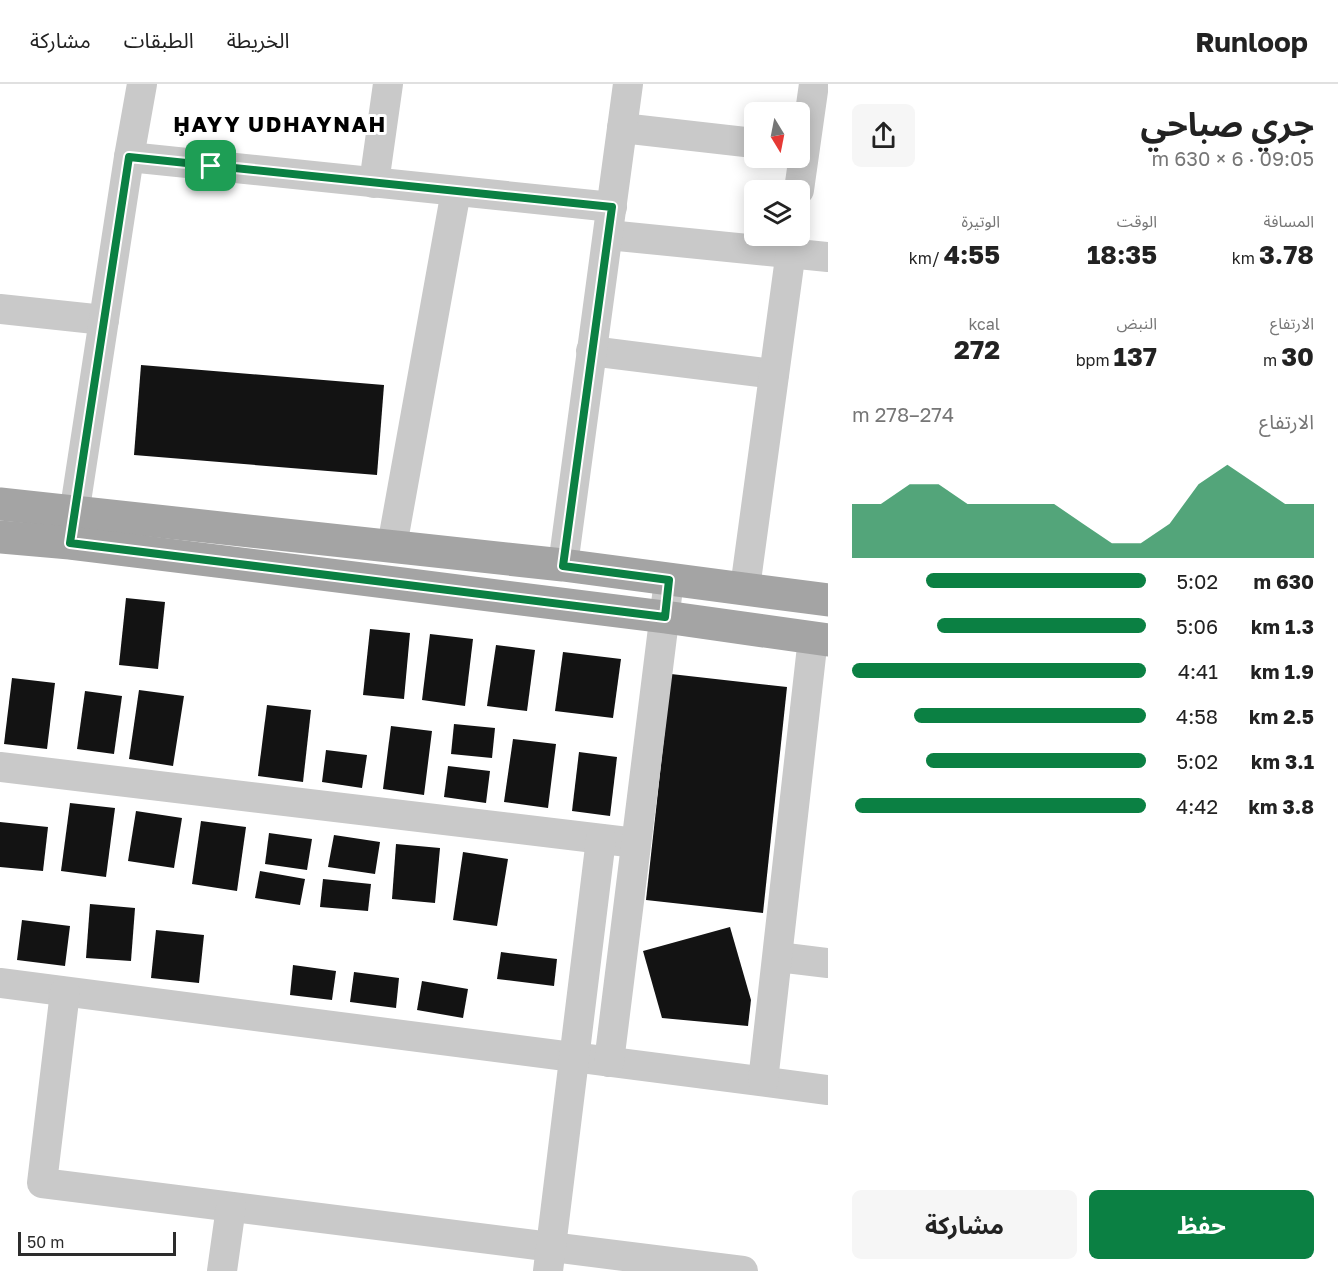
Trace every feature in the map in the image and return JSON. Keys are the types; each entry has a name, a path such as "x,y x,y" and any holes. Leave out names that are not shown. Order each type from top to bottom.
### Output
{"main road":[{"path":"0,504 392,546 828,600"},
{"path":"0,537 70,543 665,617 820,639"}],"street":[{"path":"70,543 142,84"},
{"path":"374,183 388,84"},
{"path":"563,566 628,84"},
{"path":"810,105 814,84"},
{"path":"622,128 744,142"},
{"path":"129,157 456,191 610,221 744,238"},
{"path":"392,546 456,191"},
{"path":"745,588 792,246"},
{"path":"798,246 828,257"},
{"path":"0,309 104,320"},
{"path":"591,351 774,374"},
{"path":"609,1062 669,580"},
{"path":"764,1081 820,639"},
{"path":"0,767 636,843"},
{"path":"550,1259 601,839"},
{"path":"778,957 828,963"},
{"path":"0,983 828,1090"},
{"path":"64,992 42,1183 231,1207 550,1259 733,1270"},
{"path":"222,1271 231,1207"}],"building":[{"path":"141,365 384,385 377,475 134,455"},
{"path":"126,598 165,602 158,669 119,665"},
{"path":"370,629 410,633 404,699 363,695"},
{"path":"430,634 473,639 465,706 422,700"},
{"path":"496,645 535,650 527,711 487,706"},
{"path":"563,652 621,659 613,718 555,711"},
{"path":"671,674 787,687 763,913 646,900"},
{"path":"12,678 55,683 47,749 4,744"},
{"path":"139,690 184,696 173,766 129,759"},
{"path":"85,691 122,696 114,754 77,749"},
{"path":"267,705 311,710 303,782 258,776"},
{"path":"454,724 495,728 492,758 451,754"},
{"path":"391,726 432,731 424,795 383,789"},
{"path":"513,739 556,744 548,808 504,802"},
{"path":"326,750 367,755 362,788 322,782"},
{"path":"579,752 617,757 610,816 572,811"},
{"path":"448,766 490,771 486,803 444,797"},
{"path":"70,803 115,808 106,877 61,871"},
{"path":"136,811 182,818 174,868 128,861"},
{"path":"201,821 246,827 237,891 192,884"},
{"path":"0,822 48,827 43,871 0,867"},
{"path":"269,833 312,839 307,870 265,864"},
{"path":"334,835 380,842 375,874 328,867"},
{"path":"396,844 440,848 435,903 392,899"},
{"path":"463,852 508,859 497,926 453,920"},
{"path":"260,871 305,879 300,905 255,898"},
{"path":"323,879 371,884 368,911 320,907"},
{"path":"90,904 135,908 131,961 86,958"},
{"path":"22,920 70,926 65,966 17,960"},
{"path":"730,927 751,1000 748,1026 662,1018 643,951"},
{"path":"156,930 204,935 199,983 151,978"},
{"path":"501,952 557,959 554,986 497,979"},
{"path":"293,965 336,971 332,1000 290,995"},
{"path":"354,972 399,978 396,1008 350,1002"},
{"path":"422,981 468,989 463,1018 417,1010"}],"district":[{"name":"ḨAYY UDHAYNAH","path":"280,123"}],"route":[{"path":"129,157 211,166 612,207 563,566 669,580 665,617 70,543 129,157"}]}
